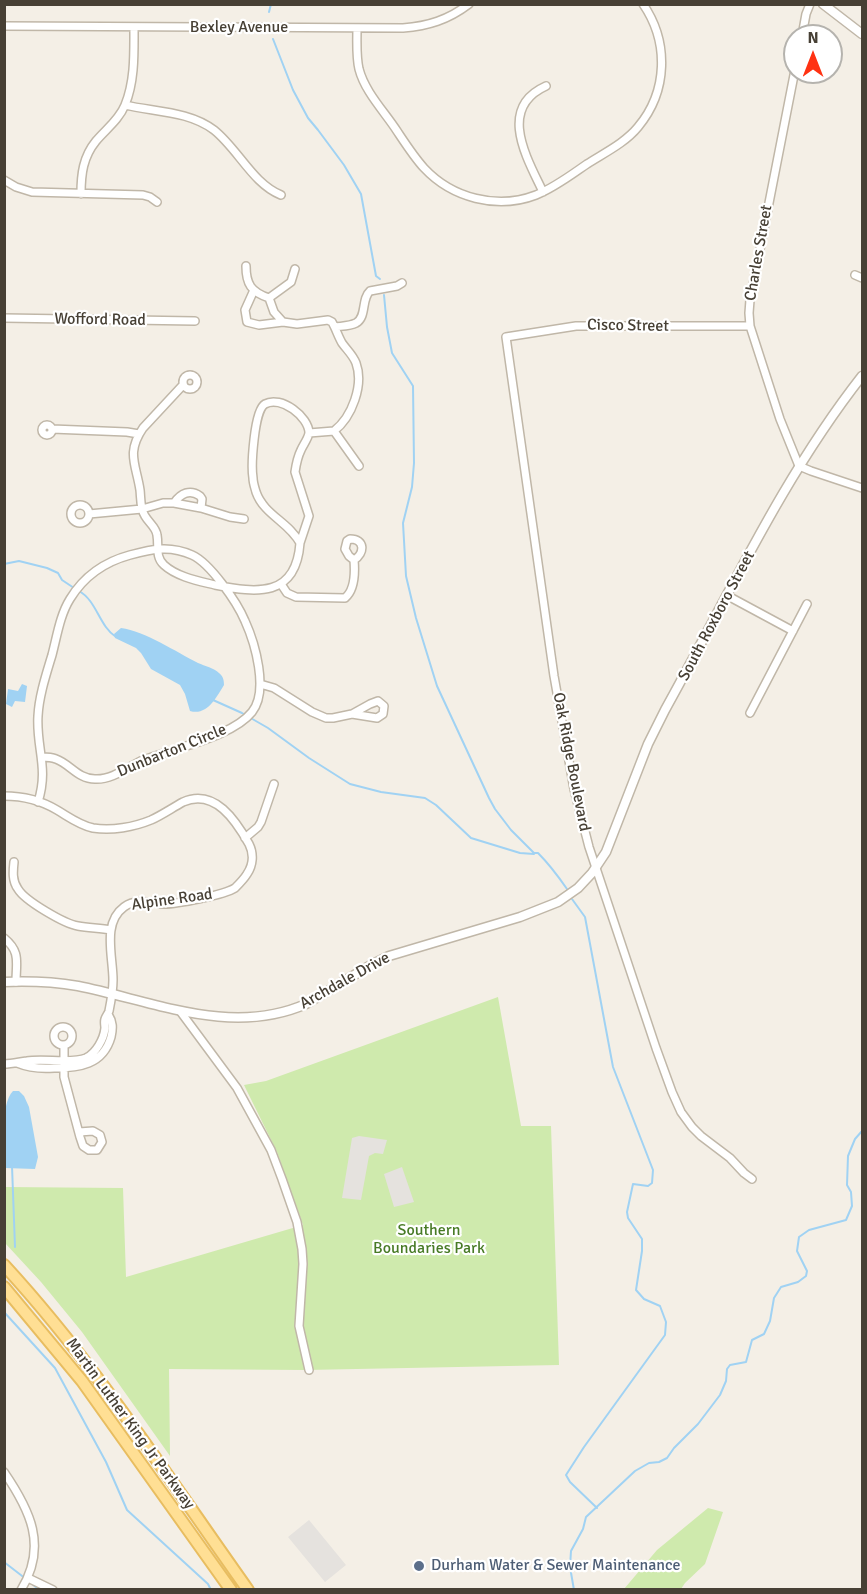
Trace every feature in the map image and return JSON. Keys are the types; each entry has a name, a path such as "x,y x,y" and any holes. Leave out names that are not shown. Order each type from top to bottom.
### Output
{"main road":[{"name":"Martin Luther King Jr Parkway","path":"4,1265 94,1371 248,1590"},
{"name":"Martin Luther King Jr Parkway","path":"4,1287 82,1381 231,1590"}],"street":[{"name":"Bexley Avenue","path":"4,26 403,28 436,23 469,4"},
{"path":"357,28 359,68 365,84 431,175 454,191 481,200 518,200 543,192 621,141 638,127 646,115 658,90 662,52 659,34 643,4"},
{"path":"804,24 810,4"},
{"path":"823,4 862,34"},
{"path":"81,194 82,169 86,157 125,105 134,71 134,28"},
{"name":"Charles Street","path":"792,84 749,313 750,327 768,387 799,465"},
{"path":"543,192 522,146 519,126 528,98 535,91 546,86"},
{"path":"125,105 187,117 207,125 223,137 266,187 281,195"},
{"path":"4,180 16,188 32,192 143,195 157,202"},
{"path":"246,266 247,282 254,290 269,297 274,312 283,322"},
{"path":"269,297 291,282 295,269"},
{"path":"335,327 359,321 365,298 370,291 402,283"},
{"path":"254,290 244,310 247,322 260,325 328,320 333,322 342,343 356,362 358,385 353,405 345,421 334,431 309,433"},
{"name":"Wofford Road","path":"4,318 195,321"},
{"name":"Cisco Street","path":"506,337 576,326 750,327"},
{"name":"Oak Ridge Boulevard","path":"506,337 554,676 580,817 656,1048 681,1112 701,1136 730,1158 752,1179"},
{"name":"South Roxboro Street","path":"596,868 611,842 652,735 799,465 862,376"},
{"path":"183,385 139,434 134,448 133,462 140,487 142,509 144,516 157,534 161,563 178,574 203,582 252,591 281,584 292,572 297,564 300,543 309,516 295,472 300,451 309,433 305,420 300,415 282,403 270,402 258,412 253,454 254,486 267,510 292,530 300,543"},
{"path":"52,429 139,434"},
{"path":"334,431 359,466"},
{"path":"799,465 862,488"},
{"path":"174,503 180,495 193,492 202,499 201,508"},
{"path":"89,514 142,509 174,503 244,519"},
{"name":"Dunbarton Circle","path":"38,802 43,781 38,726 39,705 59,626 69,600 83,582 104,564 125,556 158,548 174,549 194,555 207,565 246,621 254,645 260,684 255,708 245,718 224,731 149,758 104,778 89,779 73,771 58,759 42,757"},
{"path":"281,584 287,593 296,597 345,598 349,595 353,583 354,560"},
{"path":"728,596 793,631"},
{"path":"750,713 807,604"},
{"path":"260,684 274,688 319,716 333,718 352,714"},
{"path":"245,838 258,827 274,784"},
{"name":"Alpine Road","path":"4,796 38,802 57,810 79,824 93,828 142,824 183,802 203,800 214,803 225,810 234,820 252,855 244,878 234,888 174,903 129,904 117,915 111,925 111,930"},
{"path":"4,1064 17,1064 26,1060 64,1064 85,1058 94,1052 105,1031 105,1019 112,994 113,979 111,930 76,926 24,897 14,882 14,862"},
{"name":"Archdale Drive","path":"4,982 68,985 200,1015 234,1018 270,1015 306,1004 389,956 547,907 572,893 596,868"},
{"path":"4,938 15,949 16,982"},
{"path":"180,1011 237,1088 271,1150 282,1179 297,1222 302,1250 299,1326 309,1370"},
{"path":"64,1046 64,1077 79,1132"},
{"path":"4,1472 28,1510 34,1533 34,1553 28,1578 21,1590"},
{"path":"28,1578 53,1590"}],"green space":[{"name":"Southern Boundaries Park","path":"498,997 521,1126 551,1126 559,1365 306,1370 169,1369 170,1456 82,1332 5,1243 5,1187 123,1188 126,1277 303,1225 277,1152 244,1085 266,1081"},
{"path":"708,1508 723,1512 705,1564 681,1589 624,1589 657,1550"}],"shaded area":[{"path":"359,1136 387,1140 383,1154 375,1153 369,1156 361,1200 342,1198 352,1138"},
{"path":"402,1167 414,1202 394,1207 384,1174"},
{"path":"309,1520 346,1565 325,1582 288,1537"}],"water":[{"path":"121,628 150,637 212,668 222,677 224,685 206,708 196,712 190,711 180,685 151,669 136,648 115,638 114,634"},
{"path":"22,684 27,686 25,702 15,701 12,707 6,704 8,689 18,691"},
{"path":"13,1091 19,1091 24,1096 29,1107 38,1157 35,1169 5,1168 4,1116"}],"waterway":[{"path":"269,12 271,4"},
{"path":"273,39 293,90 308,118 344,165 361,194 376,276 380,279"},
{"path":"384,295 392,353 413,386 414,463 412,487 403,523 406,576 416,618 437,686 495,809 511,830 534,853 538,853 546,861 567,889"},
{"path":"4,564 19,561 47,568 58,573 62,580 74,588"},
{"path":"79,591 90,601 106,627 116,637"},
{"path":"213,700 268,728 350,784 381,792 425,798 436,805 471,838 520,853 534,854"},
{"path":"572,899 585,917 613,1067 653,1170 652,1183 648,1186 633,1184 627,1212 628,1218 642,1239 636,1290 644,1299 660,1306 666,1322 665,1335 566,1475 570,1482 597,1508"},
{"path":"574,1590 570,1567 571,1551 583,1529 586,1517 635,1471 649,1463 667,1458 698,1424 720,1395 730,1365 746,1362 752,1340 764,1334 770,1321 774,1298 781,1287 798,1282 806,1276 807,1271 797,1251 799,1237 809,1230 846,1220 852,1206 851,1192 847,1185 848,1156 855,1139 862,1131"},
{"path":"12,1166 15,1247"},
{"path":"4,1312 55,1368 106,1462 127,1510 208,1584 211,1590"},
{"path":"4,1562 26,1579"},
{"path":"30,1582 39,1590"}],"place":[{"name":"Durham Water & Sewer Maintenance","path":"419,1566"}]}
